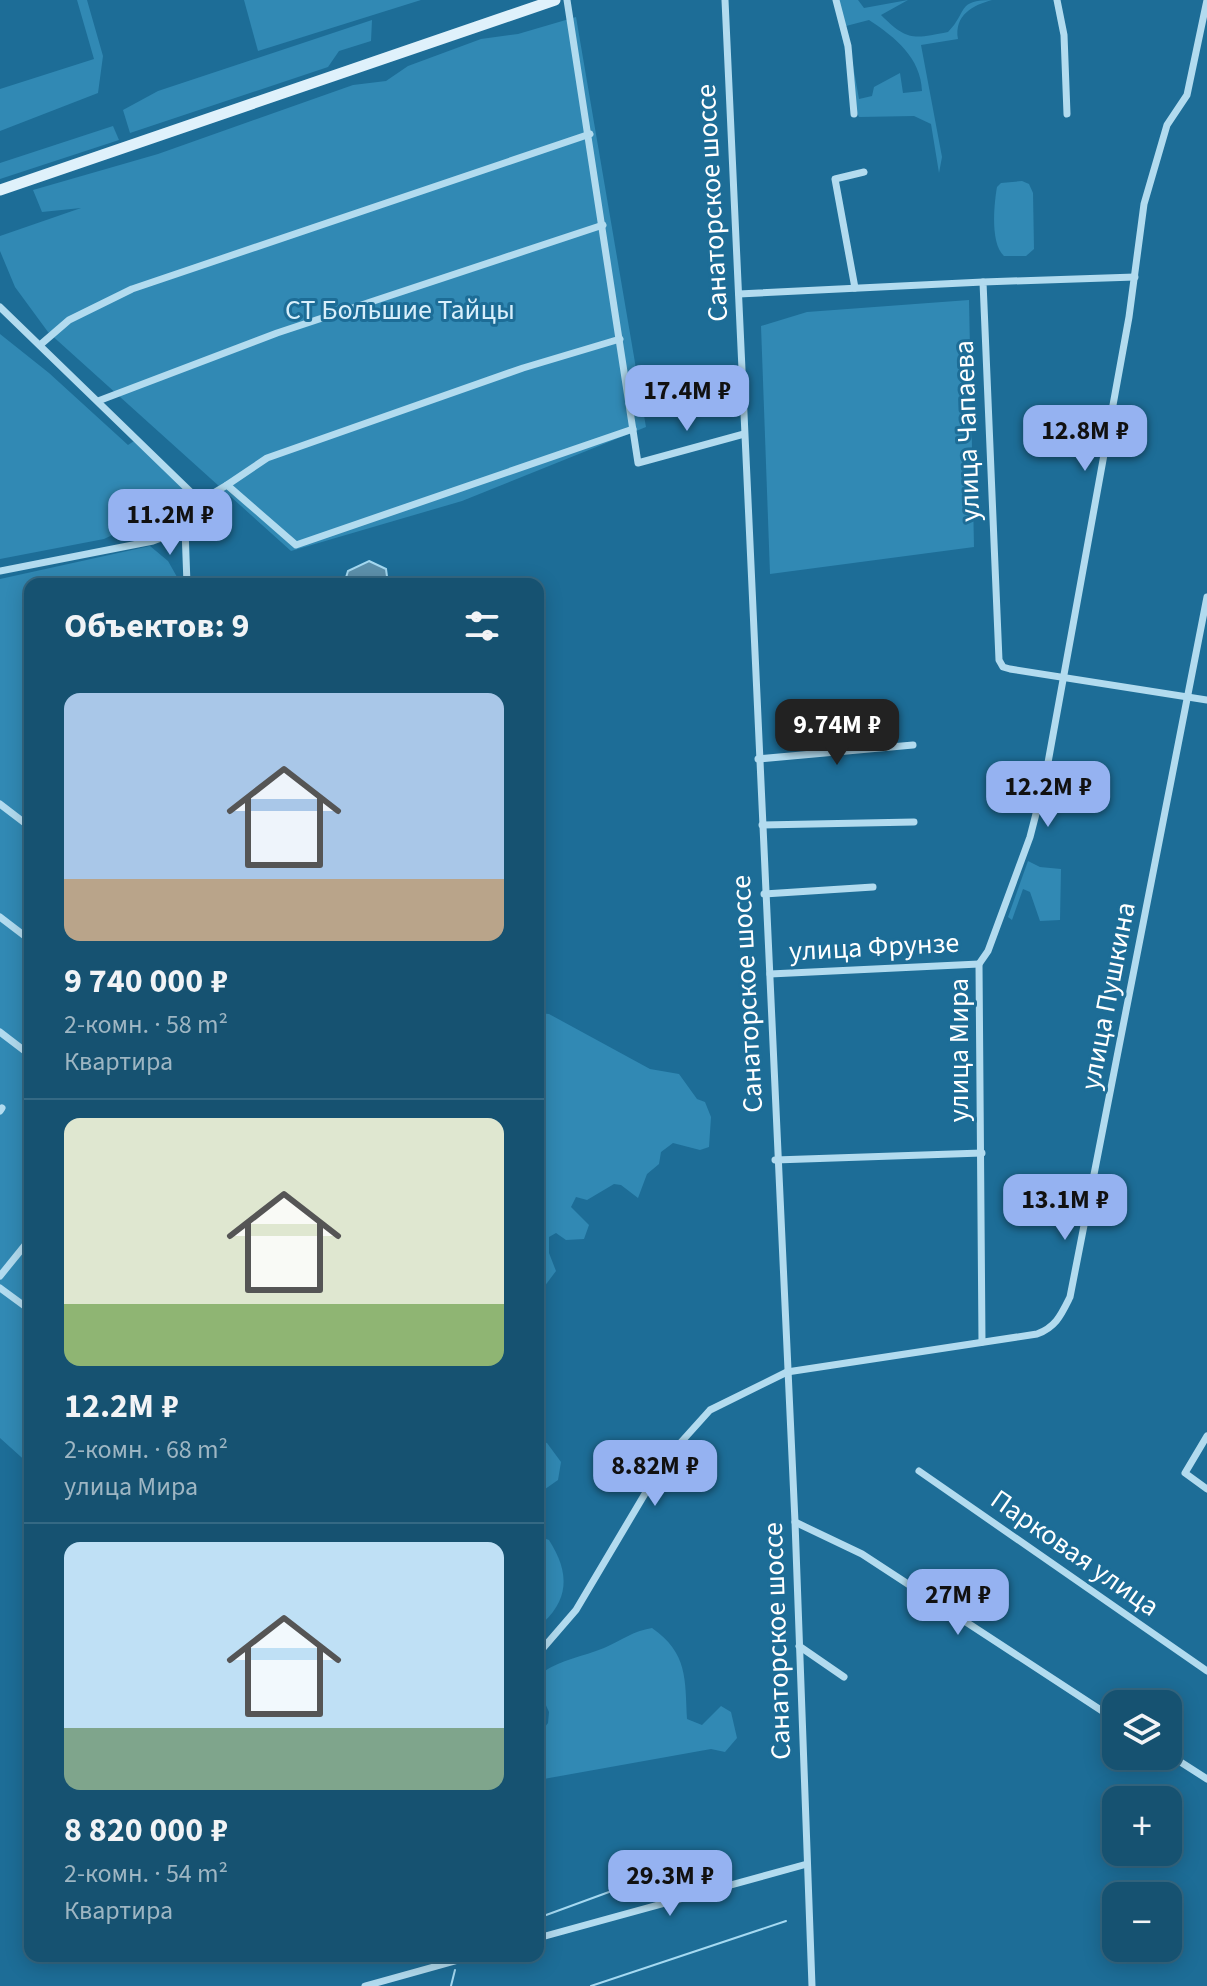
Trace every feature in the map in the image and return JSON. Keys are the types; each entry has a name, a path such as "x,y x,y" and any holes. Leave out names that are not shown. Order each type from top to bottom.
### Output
{"main road":[{"path":"0,190 555,0"}],"street":[{"path":"567,0 590,134 638,463 744,434"},
{"name":"Санаторское шоссе","path":"725,0 770,974 775,1160 795,1522 812,1986"},
{"path":"836,0 848,46 854,114"},
{"path":"1057,0 1064,35 1067,114"},
{"name":"улица Мира","path":"982,1342 979,964 988,951 1030,837 1045,779 1135,277 1144,204 1167,125 1187,95 1207,0"},
{"path":"40,345 69,320 132,289 590,134"},
{"path":"855,288 835,179 864,172"},
{"path":"98,401 277,333 603,225"},
{"path":"739,294 1135,277"},
{"name":"улица Чапаева","path":"983,282 999,660 1003,667 1010,669 1064,675 1207,700"},
{"path":"0,307 200,501"},
{"path":"187,578 185,529 200,501 267,458 523,368 620,339"},
{"path":"227,485 296,545 633,429"},
{"path":"0,571 153,541 185,529"},
{"name":"улица Пушкина","path":"544,1647 576,1610 665,1460 690,1428 710,1410 787,1372 1051,1329 1070,1297 1207,597"},
{"path":"758,759 913,745"},
{"path":"0,804 24,822"},
{"path":"762,825 914,822"},
{"path":"764,894 873,887"},
{"path":"0,917 24,935"},
{"name":"улица Фрунзе","path":"770,974 979,964"},
{"path":"0,1032 24,1050"},
{"path":"775,1160 982,1153"},
{"path":"0,1276 24,1246"},
{"path":"0,1288 24,1306"},
{"path":"1207,1436 1185,1473 1207,1489"},
{"name":"Парковая улица","path":"919,1471 1207,1671"},
{"path":"795,1522 862,1554 1102,1711"},
{"path":"799,1646 844,1677"},
{"path":"1182,1763 1207,1779"},
{"path":"544,1936 807,1864"},
{"path":"365,1986 451,1962"}],"green space":[{"path":"77,0 87,0 103,56 98,93 0,131 0,89 94,59"},
{"path":"244,0 421,0 258,51"},
{"path":"834,0 858,0 864,8 908,0 881,15 904,34 918,37 948,32 968,5 992,0 966,12 959,23 958,39 921,45 942,157 939,173 931,124 914,116 859,117 849,95 847,60","holes":["869,20 897,41 912,59 921,79 922,91 903,93 900,73 874,87 872,96 859,99 846,26"]},
{"name":"СТ Большие Тайцы","path":"576,17 646,427 462,501 291,551 48,332 15,287 0,251 0,236 81,208 42,212 33,190 158,154 353,85 386,81 408,66 481,39 518,34"},
{"path":"372,20 371,41 339,51 328,67 130,133 123,110 158,91"},
{"path":"113,126 119,140 0,179 0,163"},
{"path":"1022,181 1029,184 1033,193 1034,249 1026,256 1004,256 995,233 997,187 1001,183"},
{"path":"969,300 974,547 770,574 761,326 807,312"},
{"path":"0,334 49,373 128,445 134,441 190,493 184,499 189,505 155,521 152,516 104,539 0,559"},
{"path":"150,546 168,561 178,578 24,578 24,1460 0,1438 0,579"},
{"path":"1028,861 1040,867 1061,869 1060,920 1040,921 1030,892 1023,889 1012,920 1008,917"},
{"path":"544,1014 650,1069 679,1074 697,1099 705,1102 711,1117 709,1147 700,1150 673,1143 661,1152 659,1164 647,1174 638,1198 621,1185 614,1184 587,1200 576,1197 571,1207 589,1225 584,1239 566,1240 556,1233 549,1237 549,1253 556,1271 544,1287"},
{"path":"544,1442 561,1462 558,1480 544,1490"},
{"path":"544,1538 549,1540 556,1552 563,1575 561,1597 544,1622"},
{"path":"652,1628 672,1647 685,1679 687,1719 702,1725 721,1706 731,1712 737,1738 725,1752 711,1749 544,1779 544,1728 549,1712 544,1701 544,1671"}],"shaded area":[{"path":"369,561 386,569 387,578 346,578 348,571"}],"waterway":[{"path":"544,1916 710,1855"},
{"path":"591,1986 786,1921"},
{"path":"451,1986 455,1970"}]}
